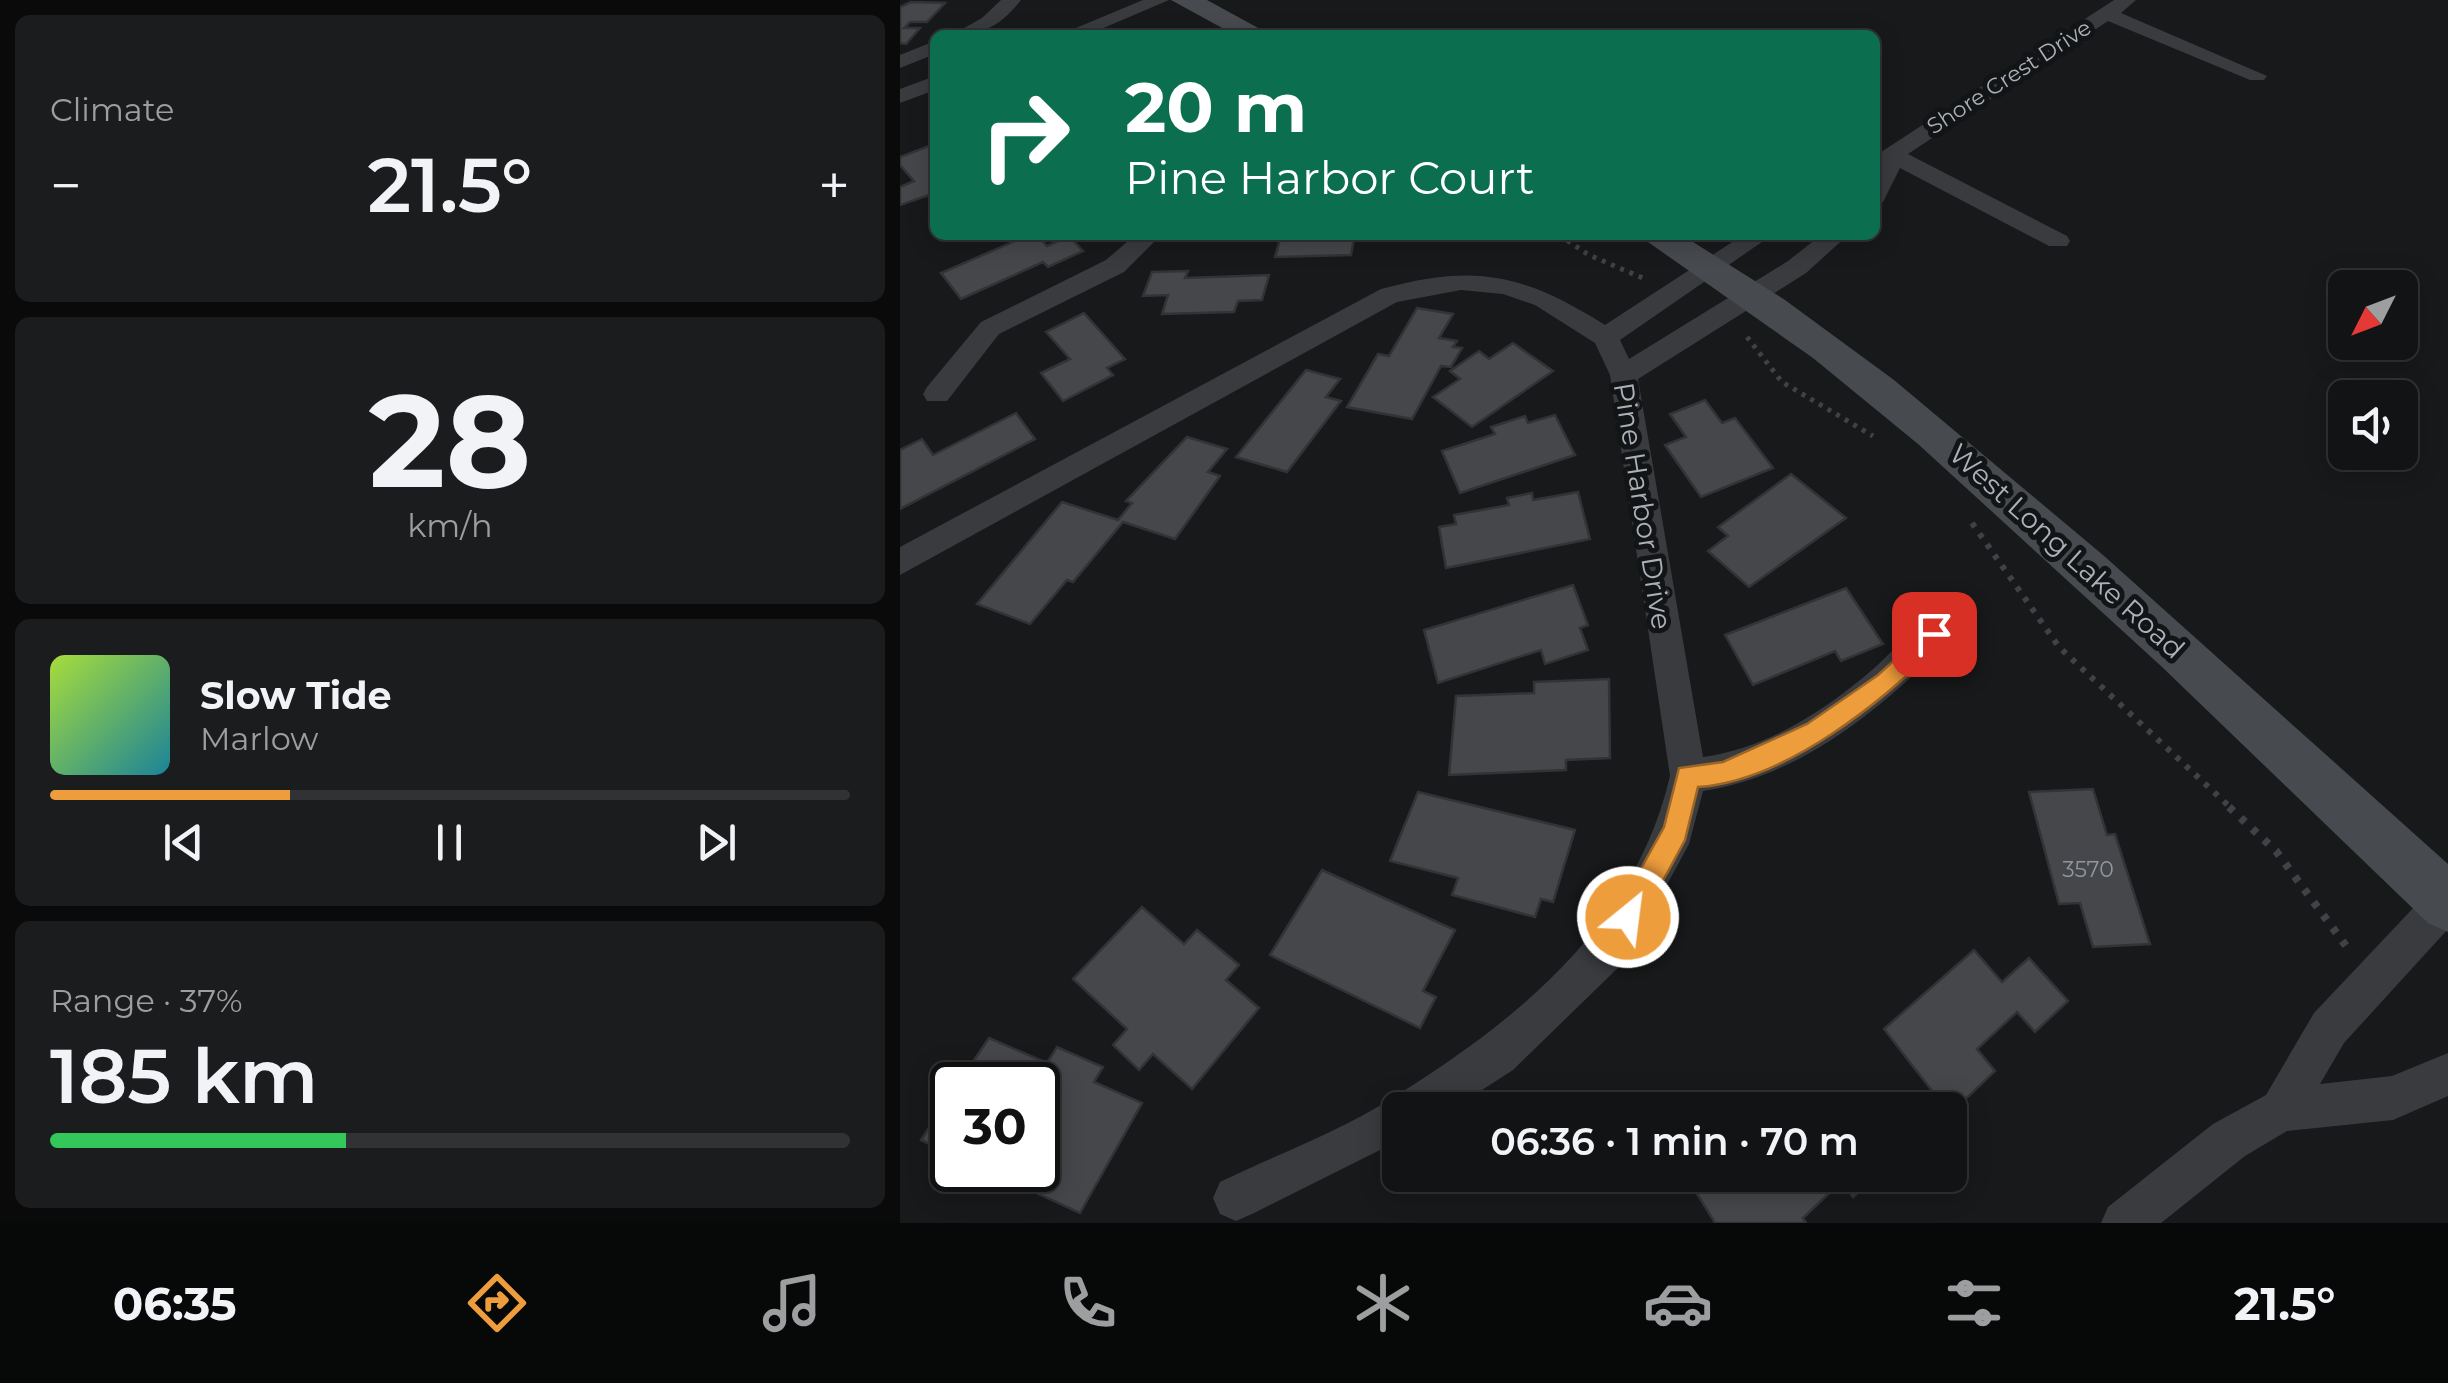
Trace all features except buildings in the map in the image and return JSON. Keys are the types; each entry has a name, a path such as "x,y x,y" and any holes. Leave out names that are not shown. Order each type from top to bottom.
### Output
{"main road":[{"path":"1185,0 1247,30"},
{"name":"West Long Lake Road","path":"1665,240 1710,266 1736,306 1925,424 2334,790 2448,901"}],"street":[{"path":"972,30 989,22 1012,0"},
{"path":"1086,30 1160,0"},
{"name":"Shore Crest Drive","path":"1884,161 2127,0"},
{"path":"2107,14 2257,76"},
{"path":"900,62 930,49"},
{"path":"900,97 930,84"},
{"path":"1884,161 2058,240"},
{"path":"937,394 990,328 1115,266 1144,240"},
{"path":"900,562 1390,295 1461,282 1506,286 1544,300 1604,337 1752,240"},
{"path":"1624,375 1736,306 1829,240"},
{"name":"Pine Harbor Drive","path":"1440,1092 1498,1055 1612,946 1676,831 1688,776 1624,375 1604,337"},
{"path":"1688,776 1725,774 1816,732 1886,682 1934,634"},
{"path":"2281,1110 2329,1028 2448,901"},
{"path":"2124,1223 2229,1140 2281,1110 2392,1098 2448,1074"},
{"path":"1236,1198 1382,1126"}],"path":[{"path":"1564,240 1578,253 1601,256 1672,292"},
{"path":"1736,306 1744,334 1782,382 1884,444"},
{"path":"1968,518 2059,647 2276,850 2339,940 2376,977"}],"route":[{"path":"1628,917 1676,831 1688,776 1725,774 1816,732 1886,682 1934,634"}]}
